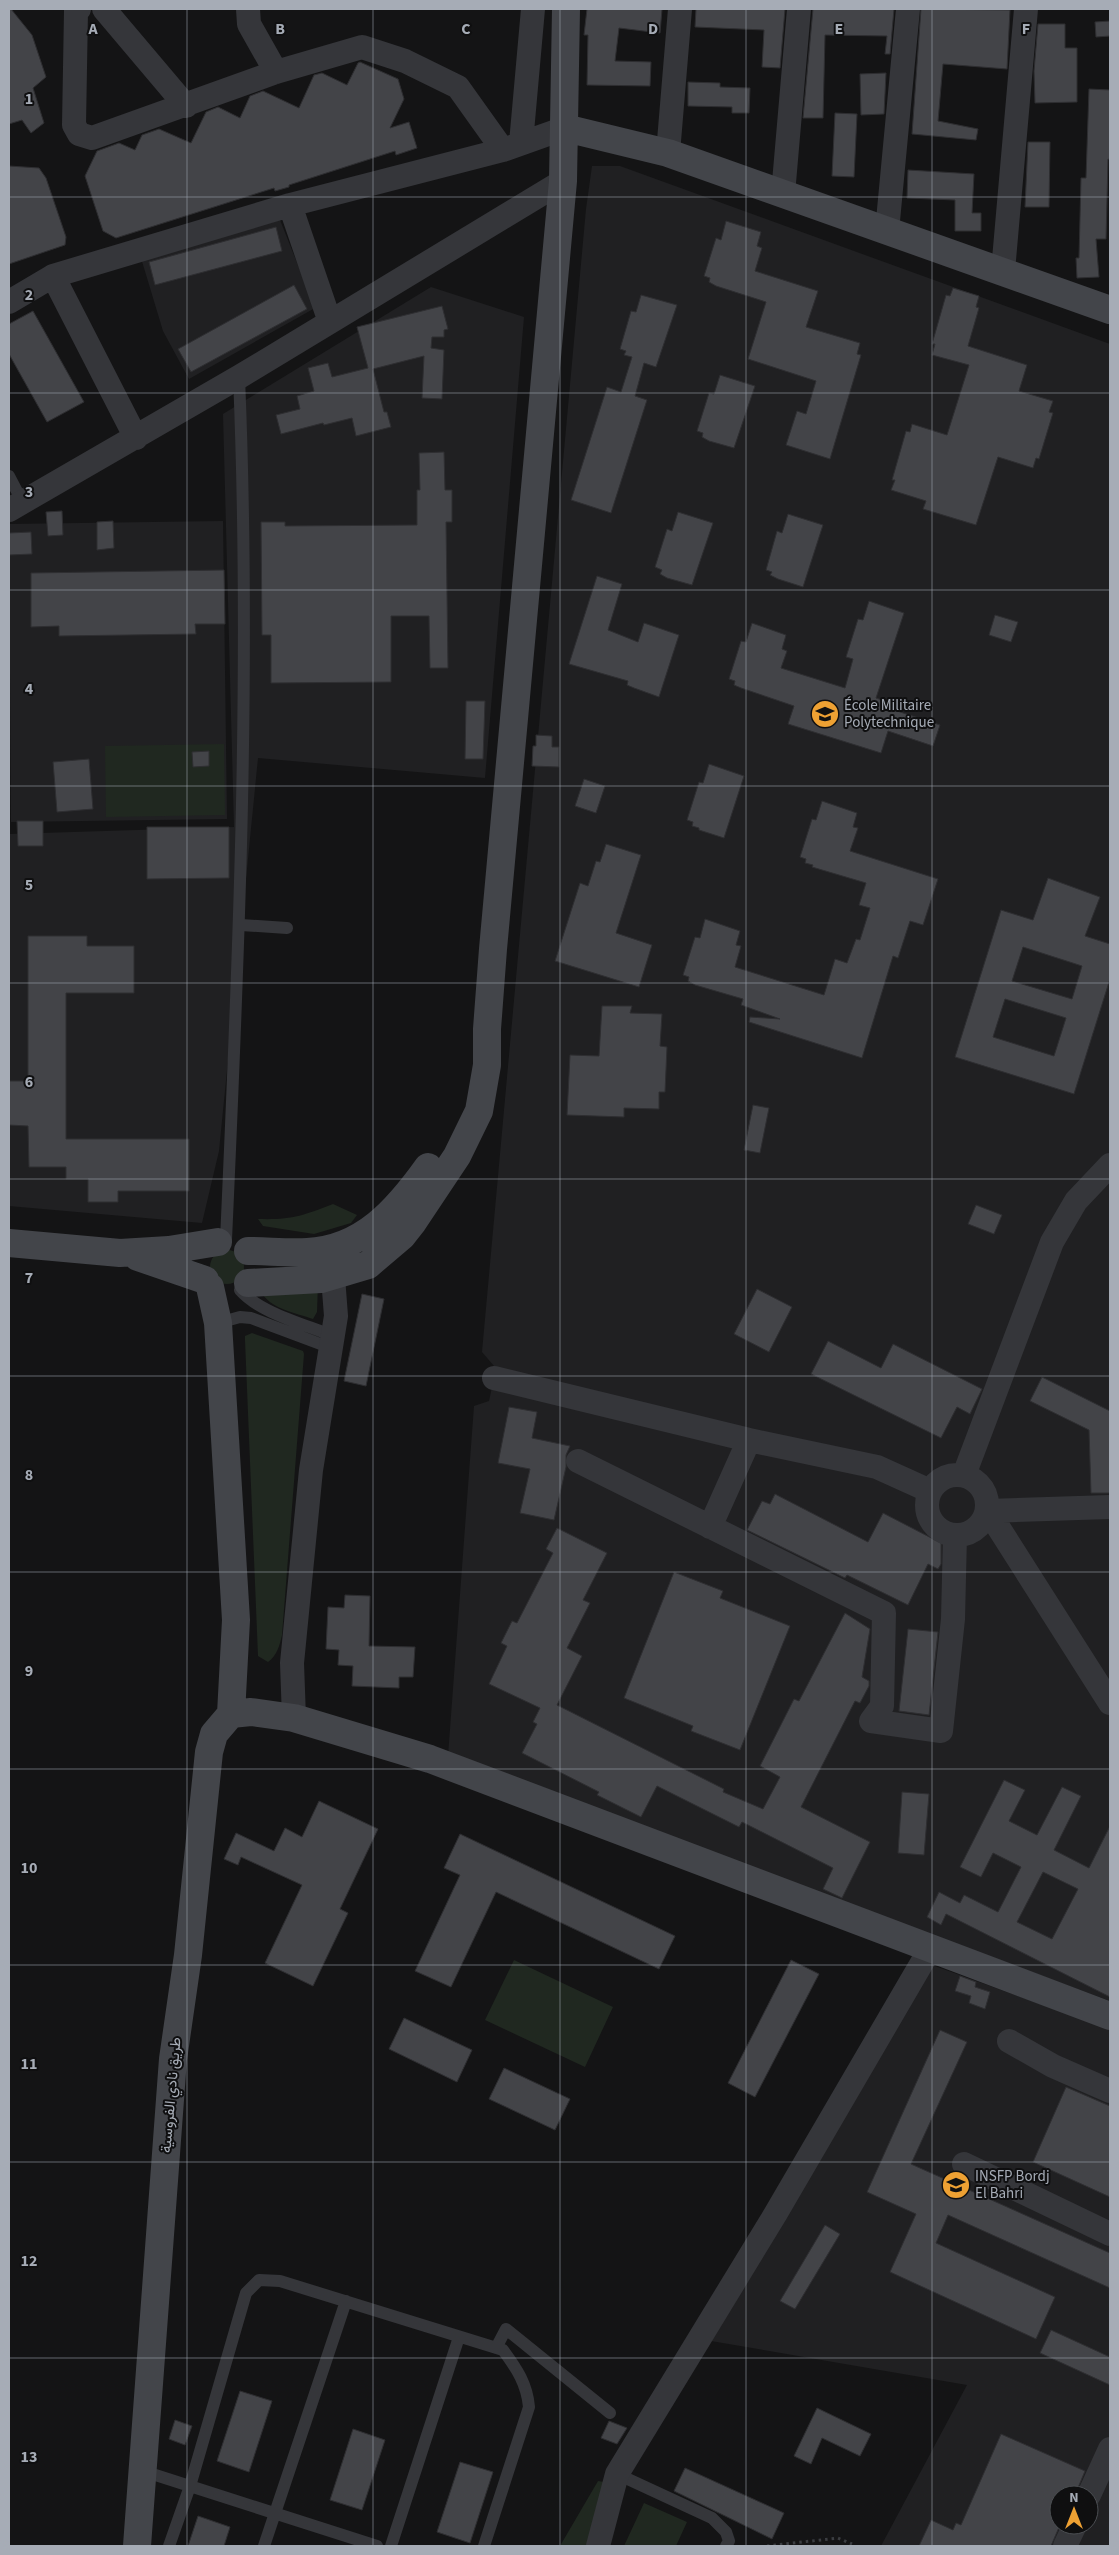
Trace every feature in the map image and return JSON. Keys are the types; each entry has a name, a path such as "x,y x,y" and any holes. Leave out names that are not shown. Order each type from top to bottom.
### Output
{"main road":[{"path":"120,1252 227,1286 333,1276 368,1264 402,1236 457,1156 479,1111 487,1065 487,1029 563,181 566,9"},
{"path":"565,128 668,153 1110,310"},
{"path":"227,1286 201,1262 210,1246 231,1244 308,1252 330,1249 352,1242 375,1228 393,1212 454,1130 465,1106 477,1052 487,1029"},
{"path":"9,1243 120,1252 169,1250 231,1244"},
{"path":"231,1244 254,1267 227,1286 218,1323 236,1620 231,1714 251,1712 294,1718 430,1760 1110,2016"},
{"name":"طريق نادي الفروسية","path":"137,2546 173,2059 188,1955 209,1752 214,1734 231,1714"}],"street":[{"path":"78,9 76,10 74,125 79,134 92,138 186,106 276,72 362,47 405,61 458,87 512,146"},
{"path":"104,9 186,106"},
{"path":"248,9 249,24 276,72"},
{"path":"512,146 533,9"},
{"path":"668,153 680,9"},
{"path":"783,194 799,9"},
{"path":"888,231 908,9"},
{"path":"1003,271 1026,9"},
{"path":"9,302 53,276 290,205 512,146 565,128"},
{"path":"15,506 239,377 563,181"},
{"path":"290,205 330,322"},
{"path":"53,276 136,438"},
{"path":"964,1475 1052,1242 1076,1201 1110,1165"},
{"path":"294,1718 291,1676 312,1461 337,1306 333,1276"},
{"path":"494,1378 749,1440 877,1467 930,1491"},
{"path":"710,1527 749,1440"},
{"path":"578,1461 884,1613 882,1706 871,1721 941,1731 953,1619 955,1535"},
{"path":"964,1475 975,1480 983,1488 988,1499 988,1511 981,1525 973,1531 955,1535 945,1533 930,1519 927,1500 930,1491 944,1477 964,1475"},
{"path":"988,1511 1110,1507"},
{"path":"988,1511 1110,1703"},
{"path":"598,2546 617,2474 776,2213 930,1949"},
{"path":"1009,2041 1054,2066 1110,2091"},
{"path":"964,2164 1110,2234"},
{"path":"1094,2485 1110,2449"}],"lane":[{"path":"231,1244 241,925 244,497 239,377"},
{"path":"9,476 15,506"},
{"path":"241,925 287,928"},
{"path":"227,1286 261,1306 332,1342"},
{"path":"218,1323 240,1316 332,1342"},
{"path":"170,2546 190,2486 246,2293 260,2280 280,2281 503,2350 517,2368 528,2389 529,2407 484,2546"},
{"path":"264,2546 346,2301"},
{"path":"496,2348 506,2329 610,2414"},
{"path":"391,2546 459,2337"},
{"path":"143,2471 377,2546"},
{"path":"617,2474 712,2518 726,2532 729,2541 726,2546"}],"path":[{"path":"767,2546 838,2538 852,2544"}],"shaded area":[{"name":"École Militaire Polytechnique","path":"592,166 620,166 1110,344 1110,2001 448,1756 474,1406 489,1401 494,1378 494,1366 482,1352 586,209"},
{"path":"280,220 315,308 189,379 163,331 141,258"},
{"path":"431,287 524,317 485,778 258,758 219,1151 202,1223 9,1206 9,834 234,827 223,414"},
{"path":"223,521 227,819 11,822 9,524"},
{"path":"224,744 225,815 106,817 105,746"},
{"path":"333,1204 357,1215 351,1223 314,1234 263,1226 258,1219 279,1219 296,1216"},
{"path":"227,1250 239,1255 244,1267 239,1279 227,1284 215,1279 210,1267 215,1255"},
{"path":"318,1284 317,1312 313,1319 277,1306 270,1302 261,1291"},
{"path":"252,1333 303,1351 304,1354 282,1635 276,1653 268,1662 258,1656 245,1340 245,1336"},
{"path":"514,1960 613,2007 585,2067 485,2020"},
{"name":"INSFP Bordj El Bahri","path":"932,1965 1110,2029 1110,2546 881,2546 967,2385 711,2341"},
{"path":"598,2481 604,2482 589,2546 560,2546"},
{"path":"644,2503 687,2522 676,2546 624,2546"}],"building":[{"path":"9,9 32,35 46,77 33,88 44,123 31,133 22,120 9,124"},
{"path":"587,9 662,9 660,33 619,28 615,61 651,62 650,86 587,85 588,35 584,35"},
{"path":"696,9 785,9 780,68 762,67 764,30 695,27"},
{"path":"813,9 894,9 890,54 885,54 887,36 825,35 823,118 803,118"},
{"path":"921,9 1010,10 1007,69 943,64 938,121 978,129 976,140 912,134"},
{"path":"1110,21 1110,36 1096,37 1095,22"},
{"path":"1038,24 1065,24 1065,48 1077,48 1077,102 1035,103 1034,71"},
{"path":"360,62 398,79 404,99 390,128 409,122 417,148 396,155 395,151 289,185 289,187 275,191 274,188 116,238 103,231 85,176 97,151 119,143 135,150 142,135 159,129 191,143 206,112 218,107 240,118 250,96 263,91 299,108 314,75 322,73 347,85"},
{"path":"886,73 884,114 861,115 860,74"},
{"path":"688,82 720,83 720,87 750,88 749,113 732,113 732,107 688,106"},
{"path":"1089,89 1110,90 1110,160 1108,159 1106,239 1096,239 1099,277 1077,278 1076,258 1079,258 1081,178 1086,178"},
{"path":"835,113 857,114 854,177 832,176"},
{"path":"1028,142 1050,142 1049,207 1025,207"},
{"path":"9,166 39,168 46,178 66,237 65,245 9,264"},
{"path":"908,170 974,174 972,213 981,213 981,231 955,231 955,200 907,198"},
{"path":"726,221 761,232 757,246 762,248 755,271 818,291 806,327 860,343 857,354 861,355 830,459 786,445 797,411 806,414 816,381 748,359 766,302 716,286 709,282 710,278 704,276 716,238 721,240"},
{"path":"276,227 282,251 155,285 149,262"},
{"path":"294,285 307,309 191,372 178,349"},
{"path":"953,288 979,296 976,307 979,308 968,346 1027,365 1019,391 1053,401 1049,412 1053,413 1039,459 1036,458 1033,468 998,457 976,525 923,509 926,501 891,490 906,431 910,432 912,424 947,435 969,365 932,355 935,344 932,344 946,295 950,296"},
{"path":"641,295 677,305 656,367 644,363 635,396 647,400 611,513 571,500 607,387 621,392 632,357 624,355 626,351 620,349 631,311 636,312"},
{"path":"442,306 448,329 444,330 444,337 432,337 431,348 444,350 442,399 422,398 424,356 373,369 384,412 387,412 391,427 356,436 352,418 281,434 276,415 300,409 297,396 314,391 308,368 328,363 332,377 368,368 357,327"},
{"path":"33,311 84,402 47,422 9,354 9,324"},
{"path":"720,375 755,386 734,448 709,441 702,437 703,433 697,431 709,393 714,394"},
{"path":"444,452 445,490 452,490 452,522 446,522 448,668 430,668 429,616 391,616 391,682 271,683 271,635 262,635 261,522 285,522 285,526 417,525 417,490 420,490 419,453"},
{"path":"62,511 63,535 48,536 46,512"},
{"path":"678,512 713,523 692,585 667,578 660,574 662,570 655,567 667,529 672,531"},
{"path":"788,514 823,525 803,587 778,579 770,575 772,572 766,570 777,531 782,533"},
{"path":"113,521 114,548 97,550 97,522"},
{"path":"31,532 32,554 9,555 9,533"},
{"path":"224,570 225,624 195,624 196,634 59,636 59,626 31,627 31,573"},
{"path":"597,576 622,584 608,630 638,642 644,623 679,635 659,697 627,685 628,681 569,664"},
{"path":"869,601 904,613 876,698 896,705 894,710 940,725 933,746 888,731 881,753 788,724 794,706 741,688 734,685 735,681 729,679 741,641 746,642 752,623 786,635 782,649 787,651 781,668 845,688 853,659 846,657 858,619 863,620"},
{"path":"995,615 1018,622 1011,642 989,635"},
{"path":"466,701 485,701 483,759 465,759"},
{"path":"536,735 552,736 552,747 559,747 559,767 532,766 533,746 536,746"},
{"path":"209,751 209,766 193,767 192,752"},
{"path":"89,759 93,809 57,812 53,762"},
{"path":"709,764 744,776 724,838 699,830 699,828 692,826 693,822 687,820 699,782 703,783"},
{"path":"584,779 605,786 596,813 575,806"},
{"path":"822,801 857,813 853,827 858,828 850,851 938,879 923,925 910,921 898,958 893,956 862,1058 749,1022 750,1017 780,1019 741,1005 743,999 695,985 688,981 689,977 683,975 695,937 700,938 705,919 740,931 736,945 741,946 735,967 824,995 835,959 847,963 856,939 860,940 870,908 859,905 866,883 812,867 813,865 805,863 806,859 800,857 812,819 816,820"},
{"path":"17,821 43,821 43,846 18,846"},
{"path":"147,827 229,827 229,878 147,879"},
{"path":"606,844 641,855 616,933 652,945 639,987 555,961 580,883 588,886 596,861 600,862"},
{"path":"1048,878 1100,897 1085,936 1110,944 1110,979 1074,1094 955,1057 1001,910 1033,920","holes":["1023,947 1082,966 1072,999 1012,981","1005,999 1066,1018 1054,1056 993,1037"]},
{"path":"28,936 87,936 87,946 134,946 134,993 66,993 66,1139 189,1139 189,1191 118,1191 118,1202 88,1202 88,1179 66,1179 66,1167 29,1167 28,1126 9,1125 9,1081 28,1081"},
{"path":"602,1006 632,1006 630,1013 662,1014 660,1046 667,1047 665,1092 659,1092 659,1109 624,1108 624,1117 567,1115 570,1055 599,1056"},
{"path":"753,1105 769,1108 760,1153 744,1150"},
{"path":"976,1205 1002,1215 994,1234 968,1224"},
{"path":"757,1289 792,1307 769,1352 734,1334"},
{"path":"362,1294 384,1299 366,1386 344,1381"},
{"path":"828,1341 881,1368 893,1344 982,1389 970,1414 957,1407 941,1438 811,1374"},
{"path":"1042,1377 1110,1411 1110,1493 1091,1493 1089,1430 1030,1401"},
{"path":"509,1407 537,1412 532,1438 570,1446 566,1455 566,1467 554,1520 520,1513 530,1469 498,1463"},
{"path":"775,1494 868,1542 883,1513 941,1543 941,1564 938,1569 928,1564 908,1605 847,1575 845,1578 747,1530 762,1501 770,1504"},
{"path":"557,1528 607,1553 583,1600 590,1603 567,1648 582,1656 557,1705 724,1789 723,1792 763,1809 780,1777 760,1766 794,1699 799,1701 845,1613 870,1629 862,1677 869,1681 869,1686 860,1703 855,1701 801,1807 870,1842 842,1898 823,1889 833,1868 742,1822 739,1827 657,1786 641,1817 597,1795 599,1792 522,1753 537,1724 533,1722 540,1708 489,1684 507,1646 501,1643 512,1621 517,1623 553,1553 546,1549"},
{"path":"674,1572 723,1591 720,1598 790,1626 740,1750 691,1731 693,1726 624,1698"},
{"path":"345,1595 370,1596 369,1646 415,1647 413,1677 399,1677 399,1688 352,1686 353,1666 338,1665 339,1650 326,1649 328,1607 344,1608"},
{"path":"908,1629 938,1632 929,1715 899,1711"},
{"path":"1004,1780 1025,1790 1009,1821 1037,1835 1062,1787 1081,1796 1054,1850 1089,1868 1110,1826 1110,1997 946,1914 941,1925 927,1917 939,1892 960,1903 964,1895 998,1912 1021,1867 993,1853 981,1877 960,1867","holes":["1043,1872 1078,1889 1052,1939 1017,1922"]},
{"path":"902,1792 929,1794 924,1855 898,1853"},
{"path":"319,1801 378,1829 340,1909 348,1913 313,1986 265,1963 302,1885 241,1857 238,1865 224,1859 236,1833 274,1851 285,1828 302,1837"},
{"path":"460,1834 675,1936 659,1969 496,1892 451,1987 415,1971 460,1875 444,1868"},
{"path":"791,1960 819,1974 755,2097 728,2083"},
{"path":"960,1976 976,1982 975,1987 990,1992 985,2009 969,2003 971,1996 955,1991"},
{"path":"404,2018 472,2050 457,2082 389,2049"},
{"path":"940,2030 967,2042 911,2164 1110,2253 1110,2288 948,2215 936,2243 1055,2297 1036,2339 890,2272 916,2214 867,2192"},
{"path":"504,2068 570,2099 555,2130 489,2099"},
{"path":"1066,2087 1110,2106 1110,2197 1033,2162"},
{"path":"825,2225 840,2234 795,2309 780,2301"},
{"path":"1051,2330 1110,2357 1110,2385 1040,2353"},
{"path":"240,2391 272,2401 249,2472 217,2461"},
{"path":"817,2408 871,2434 860,2456 822,2438 811,2464 794,2456"},
{"path":"175,2420 192,2426 185,2445 169,2439"},
{"path":"609,2421 627,2428 617,2444 601,2438"},
{"path":"353,2429 385,2440 362,2510 330,2500"},
{"path":"1001,2434 1085,2471 1079,2485 1049,2485 1049,2535 1056,2535 1051,2546 919,2546 931,2520 953,2530 956,2523 961,2525"},
{"path":"460,2462 493,2472 470,2543 437,2532"},
{"path":"685,2468 784,2513 772,2539 674,2491"},
{"path":"198,2516 230,2527 224,2546 188,2546"}],"place":[{"name":"École Militaire Polytechnique","path":"825,714"},
{"name":"INSFP Bordj El Bahri","path":"956,2185"}]}
